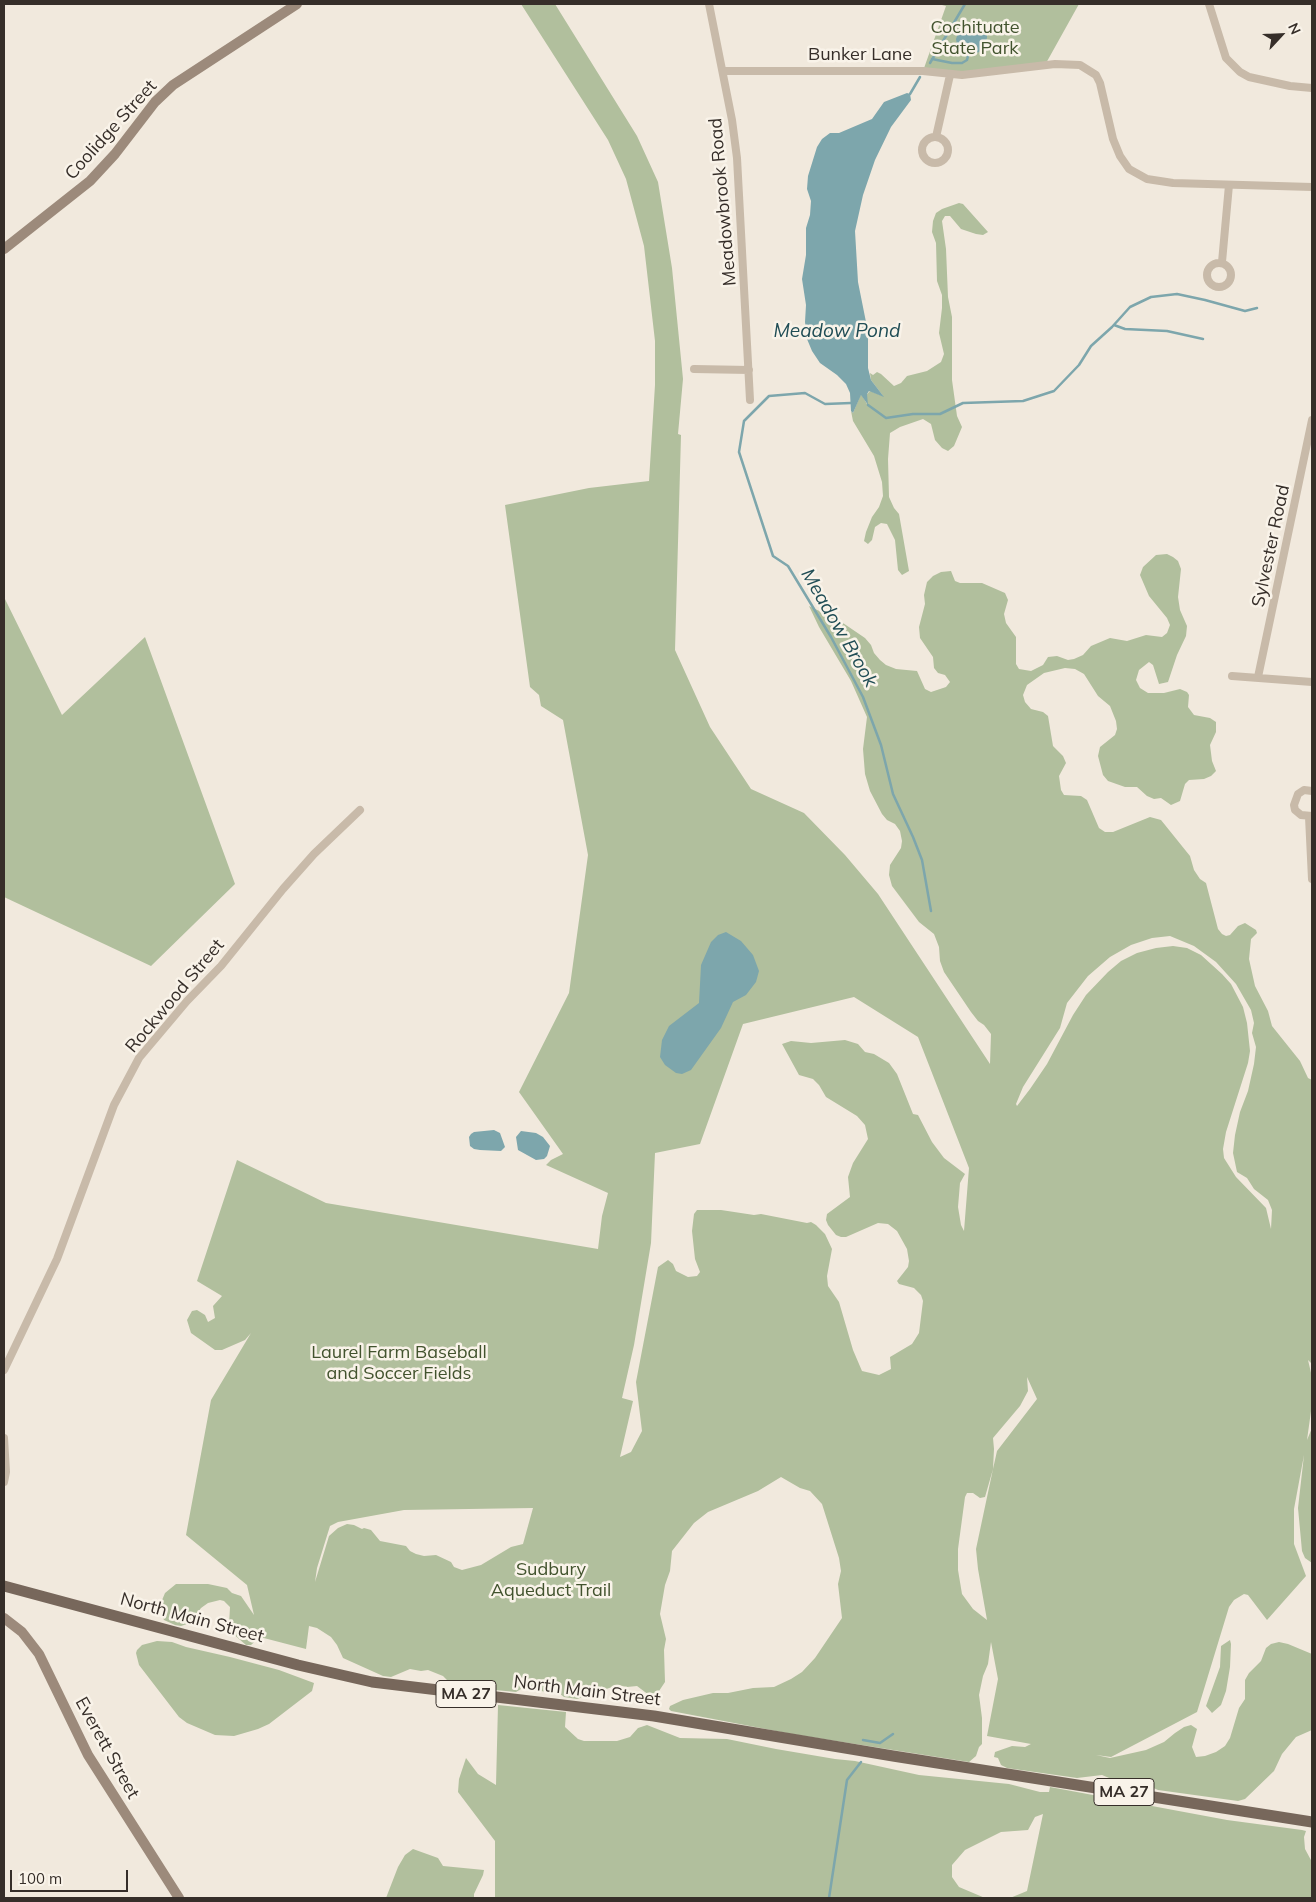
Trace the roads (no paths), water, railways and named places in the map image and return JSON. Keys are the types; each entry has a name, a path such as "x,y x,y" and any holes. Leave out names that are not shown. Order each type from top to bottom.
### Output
{"main road":[{"name":"Coolidge Street","path":"4,250 64,204 98,174 155,102 173,85 297,4"},
{"name":"North Main Street","path":"4,1586 298,1665 372,1682 614,1711 1312,1822"},
{"name":"Everett Street","path":"4,1618 22,1632 39,1654 88,1755 179,1898"}],"street":[{"name":"Meadowbrook Road","path":"709,4 723,70 737,158 750,400"},
{"path":"1209,4 1226,58 1240,72 1249,77 1290,86 1312,88"},
{"name":"Bunker Lane","path":"723,70 923,70 950,75 974,74 1055,64 1080,65 1096,75 1100,83 1120,156 1129,169 1147,179 1173,184 1312,188"},
{"path":"936,137 950,75"},
{"path":"1222,262 1229,185"},
{"path":"694,369 749,370"},
{"name":"Sylvester Road","path":"1258,677 1312,420"},
{"path":"1232,676 1312,682"},
{"path":"1312,791 1301,791 1294,800 1294,807 1297,813 1311,817 1312,879"},
{"name":"Rockwood Street","path":"4,1370 58,1260 114,1105 140,1058 187,1001 221,966 314,854 360,810"},
{"path":"4,1438 6,1472 4,1482"}],"water":[{"path":"980,25 987,32 987,38 982,50 974,55 961,55 958,51 956,39 958,33 962,29 967,28 977,34 980,33 978,28"},
{"name":"Meadow Pond","path":"907,93 910,94 911,100 891,127 875,160 863,195 855,231 858,282 868,332 868,368 871,380 884,397 869,391 867,394 868,405 861,395 853,413 851,411 850,393 846,384 820,363 807,339 806,305 802,279 806,255 806,228 810,215 811,201 807,189 808,176 817,147 822,139 830,133 839,133 872,119 884,102"},
{"path":"726,932 741,941 753,955 759,971 756,982 746,995 733,1002 721,1028 691,1070 682,1074 676,1073 665,1065 660,1057 662,1040 669,1026 699,1003 701,965 711,942 718,935"},
{"path":"494,1130 500,1133 505,1147 501,1151 480,1150 470,1146 469,1137 474,1132"},
{"path":"521,1131 536,1133 543,1137 550,1146 544,1159 536,1160 518,1150 516,1137"}],"waterway":[{"name":"Meadow Brook","path":"930,63 965,4"},
{"path":"944,42 947,51 958,51"},
{"path":"932,59 962,63 967,60 968,56"},
{"name":"Meadow Brook","path":"910,94 920,77"},
{"path":"868,405 886,418 913,414 940,414 963,403 1023,401 1054,391 1079,365 1091,346 1130,307 1151,297 1177,294 1245,311 1257,308"},
{"path":"1114,325 1125,329 1167,331 1203,339"},
{"name":"Meadow Brook","path":"851,403 825,404 805,393 769,396 744,421 739,452 773,556 788,566 831,637 863,697 881,745 893,794 922,860 931,911"},
{"path":"863,1740 880,1743 893,1734"},
{"path":"829,1898 847,1780 861,1762"}],"park label":[{"name":"Cochituate State Park","path":"975,38"},
{"name":"Laurel Farm Baseball and Soccer Fields","path":"399,1364"},
{"name":"Sudbury Aqueduct Trail","path":"551,1580"}]}
